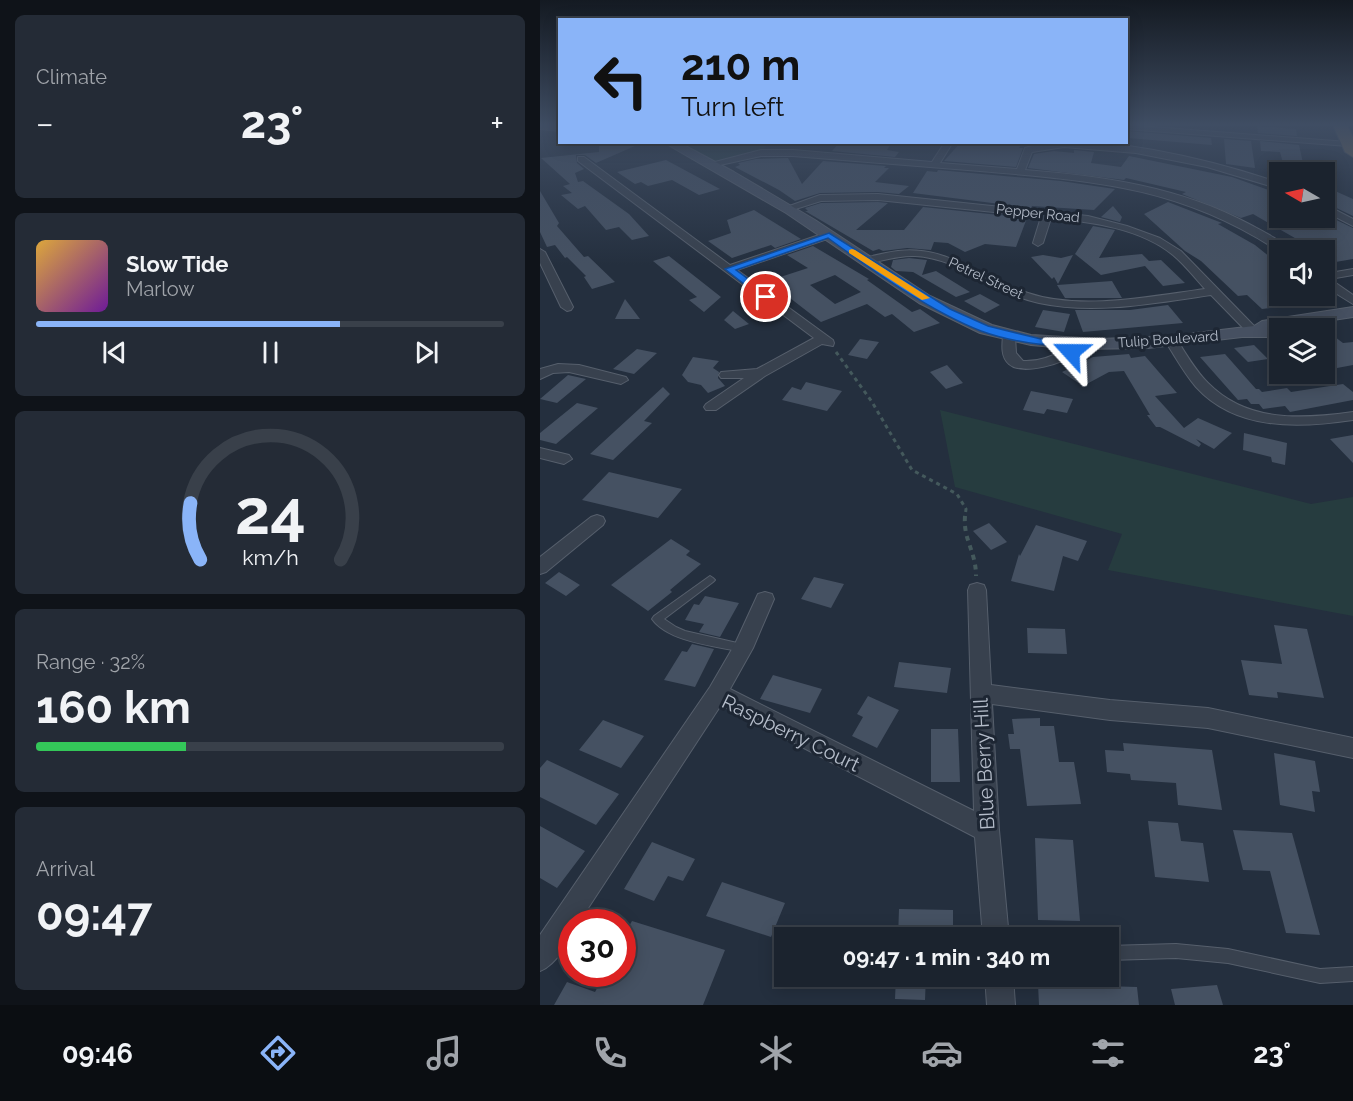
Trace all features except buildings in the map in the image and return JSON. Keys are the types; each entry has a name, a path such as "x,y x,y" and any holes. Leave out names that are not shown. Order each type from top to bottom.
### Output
{"street":[{"path":"598,172 825,341 759,373 711,407"},
{"name":"Tulip Boulevard","path":"724,172 829,235 866,261 947,311 984,328 1009,336 1041,342 1072,344 1171,341 1253,331 1269,332"},
{"path":"1020,172 1091,178 1135,185 1222,214 1269,240"},
{"path":"1236,172 1269,182"},
{"name":"Pepper Road","path":"786,209 820,198 878,197 1088,219 1156,240 1177,253 1253,331"},
{"path":"1335,213 1353,223"},
{"path":"1038,243 1047,214"},
{"path":"729,269 829,235"},
{"path":"540,252 567,307"},
{"name":"Petrel Street","path":"866,261 899,254 923,253 943,258 1024,296 1070,304 1102,305 1214,291"},
{"path":"1335,276 1353,272"},
{"path":"1335,286 1353,300"},
{"name":"Tulip Boulevard","path":"1253,331 1265,324 1353,312"},
{"path":"1335,324 1353,322"},
{"path":"1009,336 1009,354 1013,361 1023,365 1054,360 1071,352 1072,344"},
{"path":"1171,341 1209,392 1251,415 1270,420 1306,422 1353,416"},
{"path":"540,375 547,370 566,367 621,380"},
{"path":"726,375 759,373"},
{"path":"540,453 564,459"},
{"path":"540,567 597,521"},
{"name":"Blue Berry Hill","path":"977,590 987,830 995,927"},
{"path":"717,693 743,648 765,599"},
{"name":"Raspberry Court","path":"540,958 717,693 987,830"},
{"path":"980,693 1110,710 1208,718 1353,748"},
{"path":"1000,987 1001,1005"}],"lane":[{"path":"710,580 657,620 661,625 673,631 743,648"},
{"path":"1119,953 1176,951 1227,956 1320,976 1353,974"}],"path":[{"path":"825,341 842,358 872,402 912,470 957,494 966,509 964,532 976,559 977,590"}],"green space":[{"path":"940,410 1311,504 1353,497 1353,616 1108,570 1122,534 955,487"}],"slow traffic":[{"path":"852,252 925,298"}],"route":[{"path":"766,297 729,269 829,235 866,261 947,311 984,328 1009,336 1041,342 1072,344 1071,352"}]}
